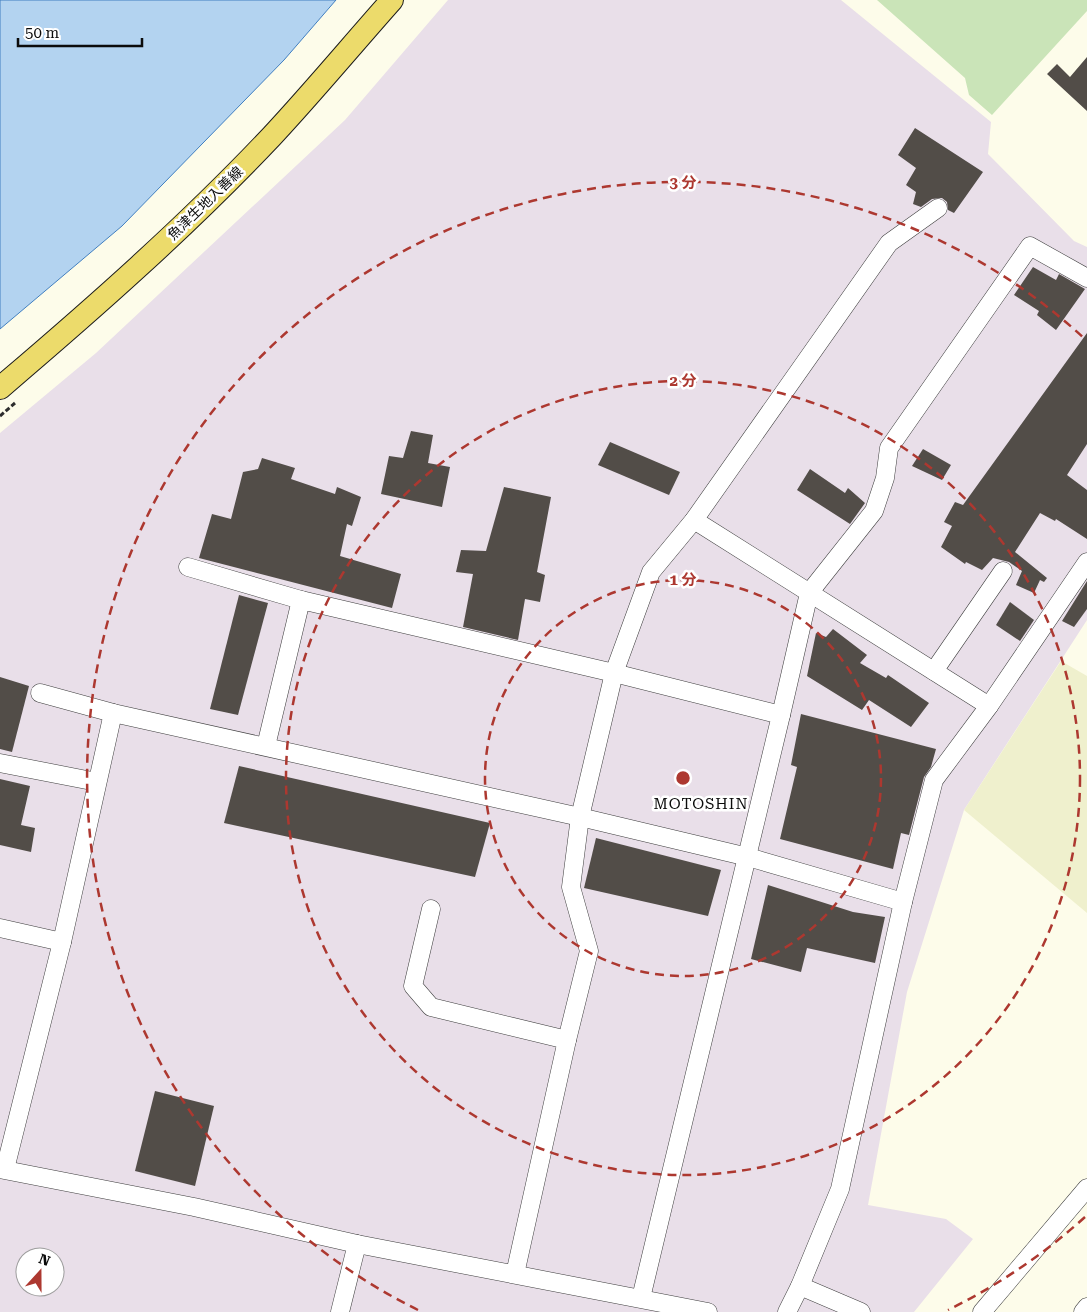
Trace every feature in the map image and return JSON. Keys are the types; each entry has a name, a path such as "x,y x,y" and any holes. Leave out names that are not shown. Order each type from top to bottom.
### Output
{"main road":[{"name":"魚津生地入善線","path":"0,388 92,309 205,204 272,136 392,0"}],"street":[{"path":"516,1274 567,1040 589,951 571,887 580,816 614,673 651,572 694,520 889,243 938,208"},
{"path":"641,1298 748,857 809,593 874,511 885,478 889,448 1030,246 1087,278"},
{"path":"694,520 989,706"},
{"path":"786,1312 800,1286 840,1189 903,902 934,780 989,706 1087,562"},
{"path":"188,568 301,600 614,673 781,715"},
{"path":"934,671 1003,571"},
{"path":"266,746 301,600"},
{"path":"40,693 112,713 580,816 748,857 903,902"},
{"path":"112,713 62,942 2,1169 194,1207 357,1244 708,1312"},
{"path":"0,763 97,782"},
{"path":"431,908 413,986 431,1007 567,1040"},
{"path":"0,928 62,942"},
{"path":"982,1312 1084,1198"},
{"path":"340,1312 357,1244"},
{"path":"800,1286 861,1312"},
{"path":"1083,1312 1087,1307"}],"shaded area":[{"path":"448,0 841,0 991,122 988,154 1074,241 1087,247 1087,620 964,810 907,992 868,1205 946,1219 973,1239 914,1312 0,1312 0,433 96,353 345,120"}],"green space":[{"path":"877,0 1087,0 1087,11 992,115 969,95 965,78"},
{"path":"1061,661 1087,676 1087,913 964,810"}],"water":[{"path":"0,0 336,0 284,60 122,226 0,329"}],"building":[{"path":"1087,57 1087,111 1047,74 1057,64 1070,77"},
{"path":"915,128 983,172 954,213 948,210 947,202 942,198 932,199 921,207 913,204 916,192 906,185 916,168 898,155"},
{"path":"1033,267 1056,280 1059,274 1085,289 1056,330 1037,315 1039,311 1014,295"},
{"path":"1087,333 1087,444 1067,475 1087,490 1087,539 1056,519 1055,521 1040,513 1015,552 1047,578 1044,582 1040,580 1034,593 1016,585 1022,571 1009,562 993,558 982,570 966,562 965,564 941,547 952,526 944,522 955,502 963,505"},
{"path":"411,431 433,435 428,463 450,467 442,507 381,494 389,456 403,458"},
{"path":"610,442 680,472 669,495 598,465"},
{"path":"923,449 951,465 942,480 912,466"},
{"path":"262,458 295,468 291,479 335,494 337,487 361,497 352,526 347,524 340,556 401,574 392,608 199,558 212,514 231,519 243,472 258,469"},
{"path":"810,469 845,493 848,488 865,503 850,524 797,490"},
{"path":"504,487 551,497 537,572 545,575 540,602 525,599 518,640 463,627 473,574 456,572 461,550 486,551"},
{"path":"1087,581 1087,609 1074,627 1062,621"},
{"path":"239,595 268,603 238,715 210,709"},
{"path":"1010,602 1034,620 1020,641 996,625"},
{"path":"833,629 867,655 860,663 886,678 888,675 929,703 911,727 869,700 862,710 807,676 816,633 826,637"},
{"path":"0,677 29,686 12,752 0,749"},
{"path":"801,714 936,749 931,767 924,777 909,835 901,833 893,869 780,839 797,767 791,765"},
{"path":"239,766 490,823 475,877 224,823"},
{"path":"0,779 30,786 21,825 35,828 31,852 0,845"},
{"path":"596,838 721,870 708,916 584,888"},
{"path":"768,885 853,912 885,917 875,963 807,948 801,972 751,959"},
{"path":"155,1091 214,1106 195,1186 135,1171"}],"district":[{"name":"MOTOSHIN","path":"701,804"}]}
